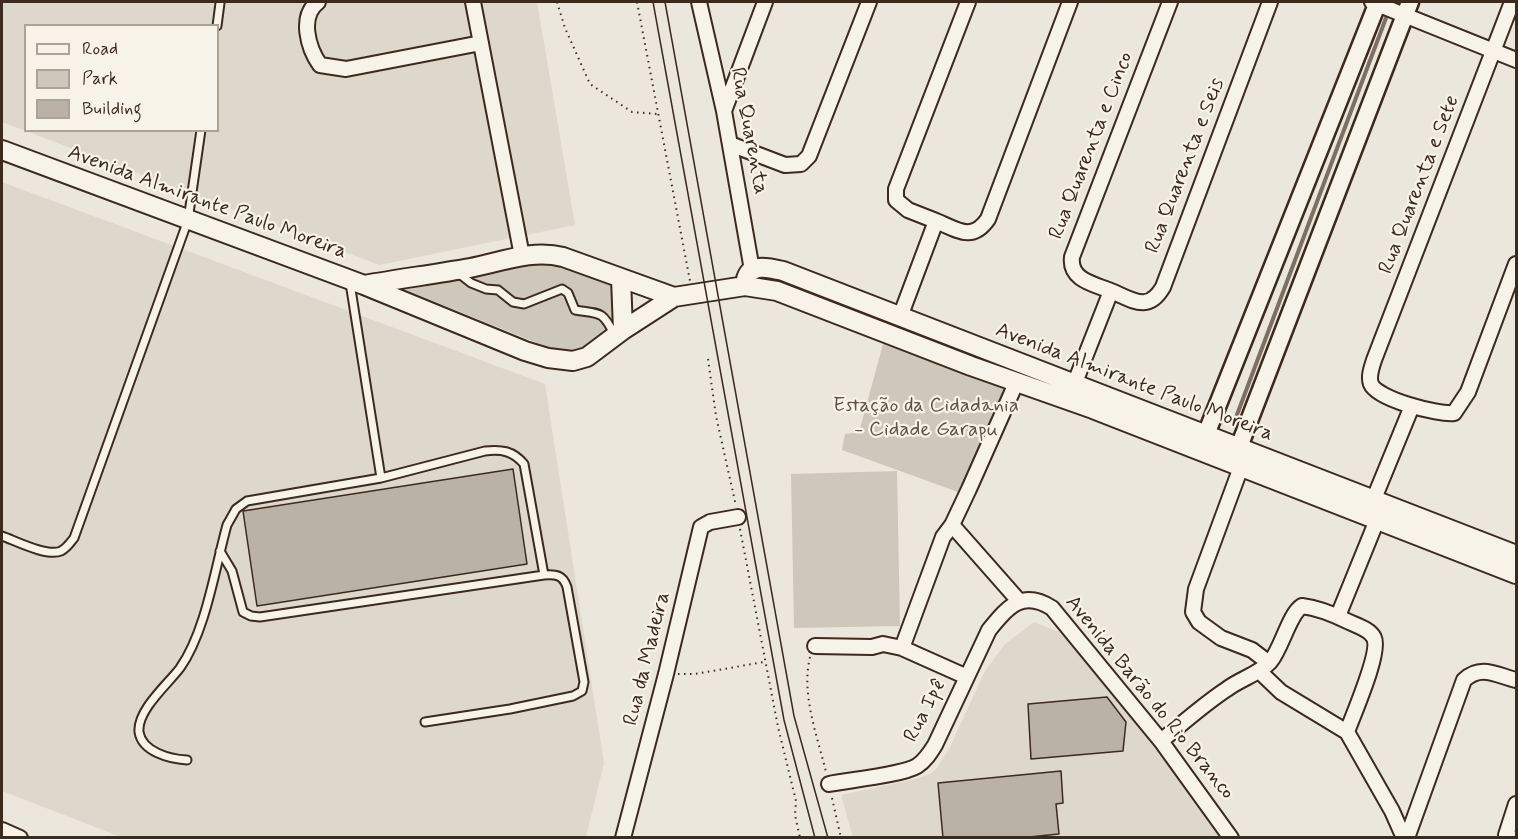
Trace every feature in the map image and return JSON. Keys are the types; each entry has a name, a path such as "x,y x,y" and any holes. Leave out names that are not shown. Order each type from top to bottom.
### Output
{"main road":[{"name":"Avenida Almirante Paulo Moreira","path":"2,150 357,283 525,351 548,358 573,361 587,357 619,333 683,296 749,278 759,267 783,271 1074,385 1377,520 1516,574"},
{"name":"Avenida Almirante Paulo Moreira","path":"357,283 454,270 522,256 554,255 683,296"},
{"path":"619,333 621,278"},
{"name":"Avenida Almirante Paulo Moreira","path":"749,278 925,348 1203,443"},
{"path":"925,348 932,329"},
{"name":"Avenida Almirante Paulo Moreira","path":"1238,460 1373,501 1516,555"}],"street":[{"path":"318,2 310,9 307,29 314,58 320,65 346,69 481,43"},
{"path":"473,2 522,256"},
{"name":"Rua Quarenta","path":"699,2 730,144 749,278"},
{"path":"724,111 765,2"},
{"path":"730,144 785,165 801,164 809,156 869,2"},
{"path":"968,2 896,189 896,200 901,206 936,221 963,232 974,233 981,229 988,219 1070,2"},
{"name":"Rua Quarenta e Cinco","path":"1111,291 1079,278 1073,272 1072,257 1170,2"},
{"name":"Rua Quarenta e Seis","path":"1111,291 1147,304 1156,298 1163,287 1270,2"},
{"name":"Rua Quarenta e Sete","path":"1412,405 1377,391 1371,384 1370,374 1512,2"},
{"path":"1389,5 1516,60"},
{"path":"1203,443 1389,5"},
{"path":"1389,5 1238,460 1193,602 1193,612 1199,622 1221,638 1252,650 1281,692 1347,732 1406,837"},
{"path":"900,317 936,221"},
{"path":"1373,501 1412,405 1445,414 1454,413 1468,392 1516,264"},
{"path":"1074,385 1111,291"},
{"path":"902,648 943,537 952,525 1017,381"},
{"name":"Rua da Madeira","path":"623,837 666,674 701,527 710,522 738,517"},
{"path":"1338,616 1377,520"},
{"path":"952,525 1019,602"},
{"name":"Avenida Barão do Rio Branco","path":"1019,602 1029,598 1041,601 1052,608 1161,741 1231,837"},
{"name":"Rua Ipê","path":"829,784 916,767 926,759 935,745 989,630 1001,616 1019,602"},
{"path":"1161,741 1224,690 1264,667 1284,640 1298,609 1302,606 1338,616 1373,634 1376,647 1347,732"},
{"path":"815,646 872,647 883,644 902,648 967,677"},
{"path":"1406,837 1464,680 1473,672 1480,670 1516,680"},
{"path":"1509,836 1516,804"},
{"path":"2,830 20,837"}],"lane":[{"path":"217,24 220,3"},
{"path":"2,536 49,553 59,552 68,546 74,537 188,220 201,132"},
{"path":"454,270 471,283 486,289 498,290 513,302 524,304 562,289 568,293 575,310 597,312 605,317 619,333"},
{"path":"357,283 381,478"},
{"path":"187,760 167,757 147,745 139,734 140,723 144,712 181,667 193,644 227,525 236,509 247,501 381,478 498,450 517,456 524,464 544,575"},
{"path":"220,551 232,571 243,612 260,617 544,575 558,575 565,580 584,682 582,691 573,696 520,707 425,722"}],"path":[{"path":"557,2 565,28 590,84 632,112 658,114"},
{"path":"637,2 658,114 683,296"},
{"path":"708,359 716,416 738,517 778,727 796,801 795,815 800,837"},
{"path":"815,646 809,658 807,679 810,709 841,837"},
{"path":"666,674 695,674 765,662"}],"shaded area":[{"path":"2,2 537,2 575,225 379,265 28,132 219,132 219,24 24,24 24,130 2,122"},
{"path":"2,182 545,384 604,763 586,837 121,837 2,791"},
{"path":"1034,622 1067,635 1223,837 853,837 841,795 915,779 928,775 936,769 949,749 985,671 1005,644"}],"green space":[{"path":"534,257 616,284 615,321 604,336 577,349 563,350 547,347 398,287"},
{"name":"Estação da Cidadania - Cidade Garapu","path":"883,344 1007,387 967,483 958,492 842,450 845,434 859,432"},
{"path":"897,471 900,626 794,628 791,474"}],"building":[{"path":"513,469 527,564 257,606 243,511"},
{"path":"1107,697 1126,722 1123,751 1031,759 1028,704"},
{"path":"1061,771 1063,803 1056,804 1059,834 1019,838 943,838 938,783"}],"waterway":[{"path":"1235,420 1392,2"}],"tram line":[{"path":"653,2 784,720 815,838"},
{"path":"665,2 794,716 828,838"}]}
